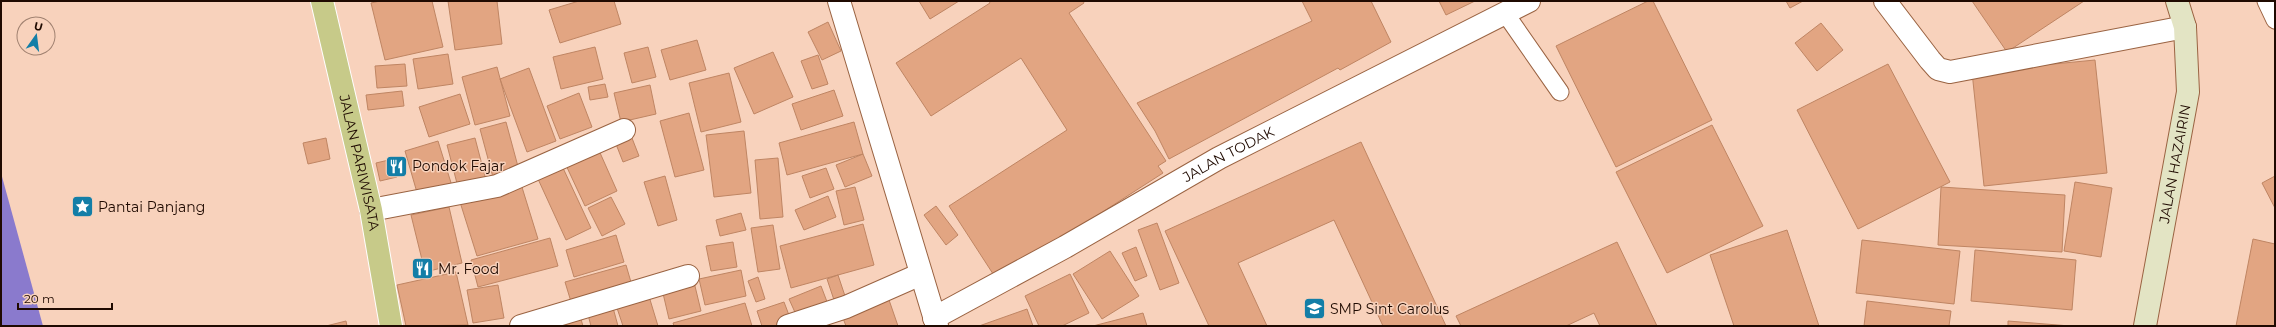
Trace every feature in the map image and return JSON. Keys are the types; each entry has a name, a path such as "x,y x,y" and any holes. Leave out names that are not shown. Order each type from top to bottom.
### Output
{"main road":[{"name":"JALAN PARIWISATA","path":"322,1 372,210 391,326"},
{"name":"JALAN HAZAIRIN","path":"2145,326 2188,92 2185,27 2177,1"}],"street":[{"path":"839,1 936,322"},
{"name":"JALAN TODAK","path":"936,322 1219,158 1528,1"},
{"path":"1885,1 1938,69 1950,72 2185,27"},
{"path":"372,210 497,186 624,130"},
{"path":"788,326 846,307 921,274"},
{"path":"520,326 688,276"}],"lane":[{"path":"2266,1 2275,20"},
{"path":"1505,13 1560,92"}],"shaded area":[{"path":"1,173 43,326 1,326"}],"building":[{"path":"380,1 432,1 443,47 385,60 371,3"},
{"path":"448,1 497,1 502,44 455,50"},
{"path":"579,1 614,1 621,24 560,43 549,10"},
{"path":"919,1 959,1 930,19"},
{"path":"989,1 1083,1 1084,3 1069,13 1166,161 1158,166 1163,173 997,280 949,206 1067,130 1021,58 931,116 896,63 990,3"},
{"path":"1302,1 1371,1 1391,42 1340,70 1338,68 1169,159 1155,131 1137,103 1312,21"},
{"path":"1439,1 1475,1 1446,15"},
{"path":"1648,1 1653,1 1712,120 1616,167 1556,46"},
{"path":"1786,1 1803,1 1790,8"},
{"path":"1972,1 2084,1 2007,52"},
{"path":"828,22 841,51 822,60 808,32"},
{"path":"1821,23 1843,50 1817,71 1795,43"},
{"path":"697,40 706,70 670,80 661,50"},
{"path":"595,47 603,79 561,89 553,57"},
{"path":"648,47 656,77 632,83 624,53"},
{"path":"773,52 793,97 754,114 734,68"},
{"path":"448,54 453,84 418,89 413,59"},
{"path":"818,55 828,84 812,89 801,61"},
{"path":"2095,60 2107,173 1984,186 1972,72"},
{"path":"405,64 407,86 377,88 375,66"},
{"path":"1888,64 1950,182 1858,229 1797,110"},
{"path":"497,67 510,116 475,125 462,77"},
{"path":"529,68 556,141 527,152 500,79"},
{"path":"729,73 741,122 701,132 689,83"},
{"path":"605,84 608,97 590,100 588,87"},
{"path":"650,85 656,114 621,122 614,93"},
{"path":"834,90 843,116 801,130 792,104"},
{"path":"402,91 404,106 368,110 366,95"},
{"path":"579,93 592,127 560,139 547,106"},
{"path":"460,94 470,124 429,137 419,107"},
{"path":"689,113 704,170 675,177 660,121"},
{"path":"506,122 520,174 494,181 480,129"},
{"path":"854,122 863,154 787,175 779,143"},
{"path":"1712,125 1763,226 1667,273 1616,172"},
{"path":"744,131 751,193 714,197 706,135"},
{"path":"630,133 639,156 623,162 614,139"},
{"path":"326,138 330,159 308,164 303,143"},
{"path":"475,138 487,184 459,191 447,145"},
{"path":"438,141 452,186 418,196 405,151"},
{"path":"1361,142 1446,326 1383,326 1334,220 1238,263 1267,326 1209,326 1165,231"},
{"path":"597,146 617,191 585,206 564,161"},
{"path":"863,154 872,176 845,187 836,165"},
{"path":"778,158 783,217 760,219 755,160"},
{"path":"393,159 397,177 380,181 376,163"},
{"path":"563,168 591,228 566,240 538,179"},
{"path":"826,168 834,189 810,198 802,176"},
{"path":"665,176 677,220 658,226 644,182"},
{"path":"2275,176 2275,208 2262,183"},
{"path":"2075,182 2112,188 2101,257 2064,251"},
{"path":"521,184 538,239 477,256 460,202"},
{"path":"855,187 864,220 844,225 836,191"},
{"path":"1941,187 2065,195 2062,252 1938,245"},
{"path":"828,196 836,217 804,230 795,210"},
{"path":"611,197 625,224 602,236 588,208"},
{"path":"936,206 958,235 946,245 924,215"},
{"path":"449,207 462,263 425,272 411,215"},
{"path":"741,213 746,230 720,236 716,220"},
{"path":"1157,223 1179,283 1160,290 1138,230"},
{"path":"863,224 874,265 791,288 780,246"},
{"path":"773,225 780,269 758,272 751,228"},
{"path":"1787,230 1819,326 1734,326 1710,255"},
{"path":"616,235 624,262 574,277 566,250"},
{"path":"550,238 558,266 478,287 471,260"},
{"path":"2253,239 2275,244 2275,326 2236,326"},
{"path":"1862,240 1960,251 1954,304 1856,293"},
{"path":"733,242 737,267 711,271 706,246"},
{"path":"1617,242 1657,326 1600,326 1594,313 1566,326 1461,326 1456,316"},
{"path":"1136,247 1147,276 1135,281 1122,253"},
{"path":"1975,250 2076,260 2072,310 1971,301"},
{"path":"1110,251 1139,296 1102,319 1073,274"},
{"path":"626,265 633,289 572,305 565,282"},
{"path":"741,270 746,296 705,305 699,279"},
{"path":"456,272 468,325 406,326 397,285"},
{"path":"1070,274 1089,313 1062,326 1039,326 1025,296"},
{"path":"838,275 847,302 836,306 827,279"},
{"path":"758,277 765,299 756,302 748,281"},
{"path":"694,282 701,311 669,319 662,289"},
{"path":"498,285 504,318 473,323 467,290"},
{"path":"821,286 829,307 798,319 789,299"},
{"path":"648,293 658,326 623,326 615,302"},
{"path":"888,297 898,326 846,326 841,313"},
{"path":"1867,301 1951,311 1949,326 1864,326"},
{"path":"784,302 792,323 785,326 762,326 757,311"},
{"path":"745,303 752,326 674,326 673,323"},
{"path":"612,304 618,326 591,326 587,311"},
{"path":"1027,309 1033,326 979,326"},
{"path":"1143,313 1147,326 1093,326"},
{"path":"580,316 583,326 549,326"},
{"path":"346,321 347,326 326,326"},
{"path":"2008,321 2070,326 2008,326"}],"place":[{"name":"Pondok Fajar","path":"396,166"},
{"name":"Pantai Panjang","path":"82,207"},
{"name":"Mr. Food","path":"422,269"},
{"name":"SMP Sint Carolus","path":"1315,309"}]}
